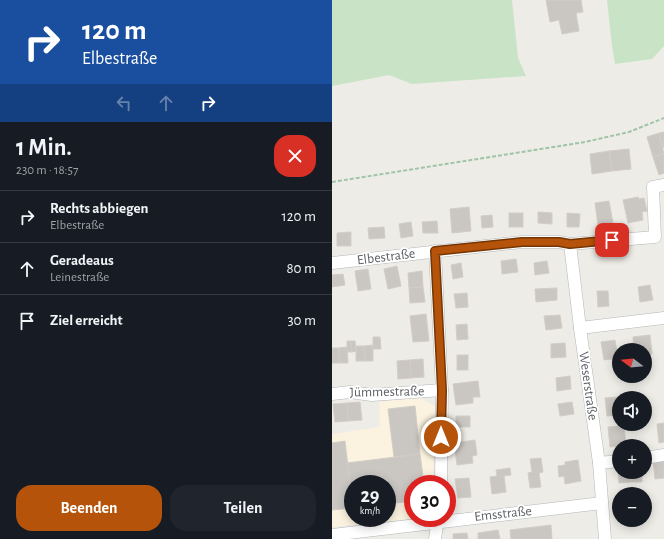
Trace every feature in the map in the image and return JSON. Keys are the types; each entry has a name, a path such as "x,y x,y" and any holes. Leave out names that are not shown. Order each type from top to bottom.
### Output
{"street":[{"name":"Elbestraße","path":"332,263 522,242 564,243 655,237 653,187 664,185"},
{"name":"Weserstraße","path":"564,243 580,328 599,463 605,539"},
{"path":"435,251 442,390 441,475"},
{"path":"580,328 664,318"},
{"name":"Jümmestraße","path":"332,394 350,392 372,395 442,390"},
{"path":"652,457 664,456"},
{"path":"599,463 612,462"},
{"name":"Emsstraße","path":"456,518 602,503"},
{"name":"Emsstraße","path":"332,535 404,525"},
{"path":"435,539 437,527"}],"path":[{"path":"332,182 585,142 629,132 664,118"}],"shaded area":[{"path":"418,397 435,406 433,475 404,475 404,520 396,520 396,475 344,475 344,526 332,527 332,434 380,427 379,402"}],"green space":[{"path":"332,0 512,0 518,58 526,76 412,84 389,75 332,86"},
{"path":"607,0 664,0 664,46 652,59 615,64"}],"building":[{"path":"546,0 581,0 583,12 576,13 579,31 562,34 559,20 550,22"},
{"path":"664,132 664,147 663,148 659,133"},
{"path":"659,133 664,154 653,157 647,137"},
{"path":"629,149 631,169 612,171 609,151"},
{"path":"609,151 612,171 592,174 590,154"},
{"path":"664,154 664,173 659,175 653,157"},
{"path":"638,197 639,199 644,198 647,211 642,212 643,220 628,223 623,200"},
{"path":"609,201 613,223 598,225 595,203"},
{"path":"469,207 471,231 452,233 450,209"},
{"path":"538,212 552,213 552,224 538,223"},
{"path":"509,213 523,213 523,227 509,227"},
{"path":"567,213 580,214 579,227 567,227"},
{"path":"492,215 493,227 482,228 481,216"},
{"path":"437,221 438,233 423,233 422,222"},
{"path":"411,222 413,236 401,238 399,224"},
{"path":"384,227 385,238 369,239 368,228"},
{"path":"351,232 351,246 337,246 337,233"},
{"path":"516,259 518,272 502,274 501,261"},
{"path":"547,261 549,273 535,275 534,263"},
{"path":"461,263 463,277 453,279 451,265"},
{"path":"397,266 401,286 388,289 384,269"},
{"path":"368,269 371,289 358,291 355,271"},
{"path":"422,271 423,287 409,288 408,273"},
{"path":"343,274 345,285 332,287 332,275"},
{"path":"650,285 653,300 640,302 638,287"},
{"path":"423,287 425,302 410,303 409,288"},
{"path":"557,288 557,300 536,302 535,289"},
{"path":"597,291 608,291 609,306 598,307"},
{"path":"467,293 468,307 456,308 454,294"},
{"path":"426,314 429,341 413,342 410,316"},
{"path":"560,315 562,328 546,330 544,316"},
{"path":"467,324 468,339 457,340 456,325"},
{"path":"650,335 651,343 633,343 633,337"},
{"path":"373,337 380,337 381,349 373,349"},
{"path":"615,340 616,343 612,343 612,359 604,360 601,342"},
{"path":"347,341 351,341 352,352 347,352"},
{"path":"351,341 355,341 356,351 352,352"},
{"path":"565,343 566,357 551,358 551,344"},
{"path":"373,345 373,361 365,361 364,346"},
{"path":"356,346 364,346 365,361 356,361"},
{"path":"347,347 348,363 339,363 339,348"},
{"path":"332,348 339,348 339,363 332,363"},
{"path":"457,355 468,355 468,370 457,370"},
{"path":"423,359 424,377 411,378 410,360"},
{"path":"410,360 411,378 398,379 397,361"},
{"path":"570,376 571,389 557,391 556,378"},
{"path":"478,381 480,397 473,397 473,403 456,405 453,384"},
{"path":"605,398 612,398 612,416 607,416"},
{"path":"360,402 362,420 348,421 347,403"},
{"path":"572,402 574,414 560,416 558,404"},
{"path":"347,403 348,421 335,422 333,404"},
{"path":"415,406 420,454 394,457 388,409"},
{"path":"456,416 470,416 470,427 456,427"},
{"path":"664,423 664,442 659,443 657,424"},
{"path":"608,427 612,427 612,431 625,431 625,439 612,439 612,447 610,447"},
{"path":"475,440 477,455 472,456 473,463 457,465 454,443"},
{"path":"345,441 349,475 344,475 344,509 332,510 332,443"},
{"path":"420,454 423,475 404,475 404,502 396,503 396,475 349,475 347,463"},
{"path":"541,458 543,472 539,473 541,487 530,488 528,473 532,472 530,459"},
{"path":"653,459 664,459 664,478 655,479"},
{"path":"578,460 581,481 565,484 564,476 559,477 558,466 565,465 565,462"},
{"path":"510,468 511,475 504,476 506,492 492,494 490,477 497,476 496,470"},
{"path":"469,478 471,497 458,498 456,479"},
{"path":"619,479 631,479 631,482 619,483"},
{"path":"631,479 642,479 642,482 631,482"},
{"path":"551,525 552,539 511,539 510,530"},
{"path":"498,530 500,539 478,539 478,533"},
{"path":"467,533 468,539 453,539 453,534"}],"route":[{"path":"441,437 442,390 435,251 522,242 559,242 570,244 612,240"}]}
